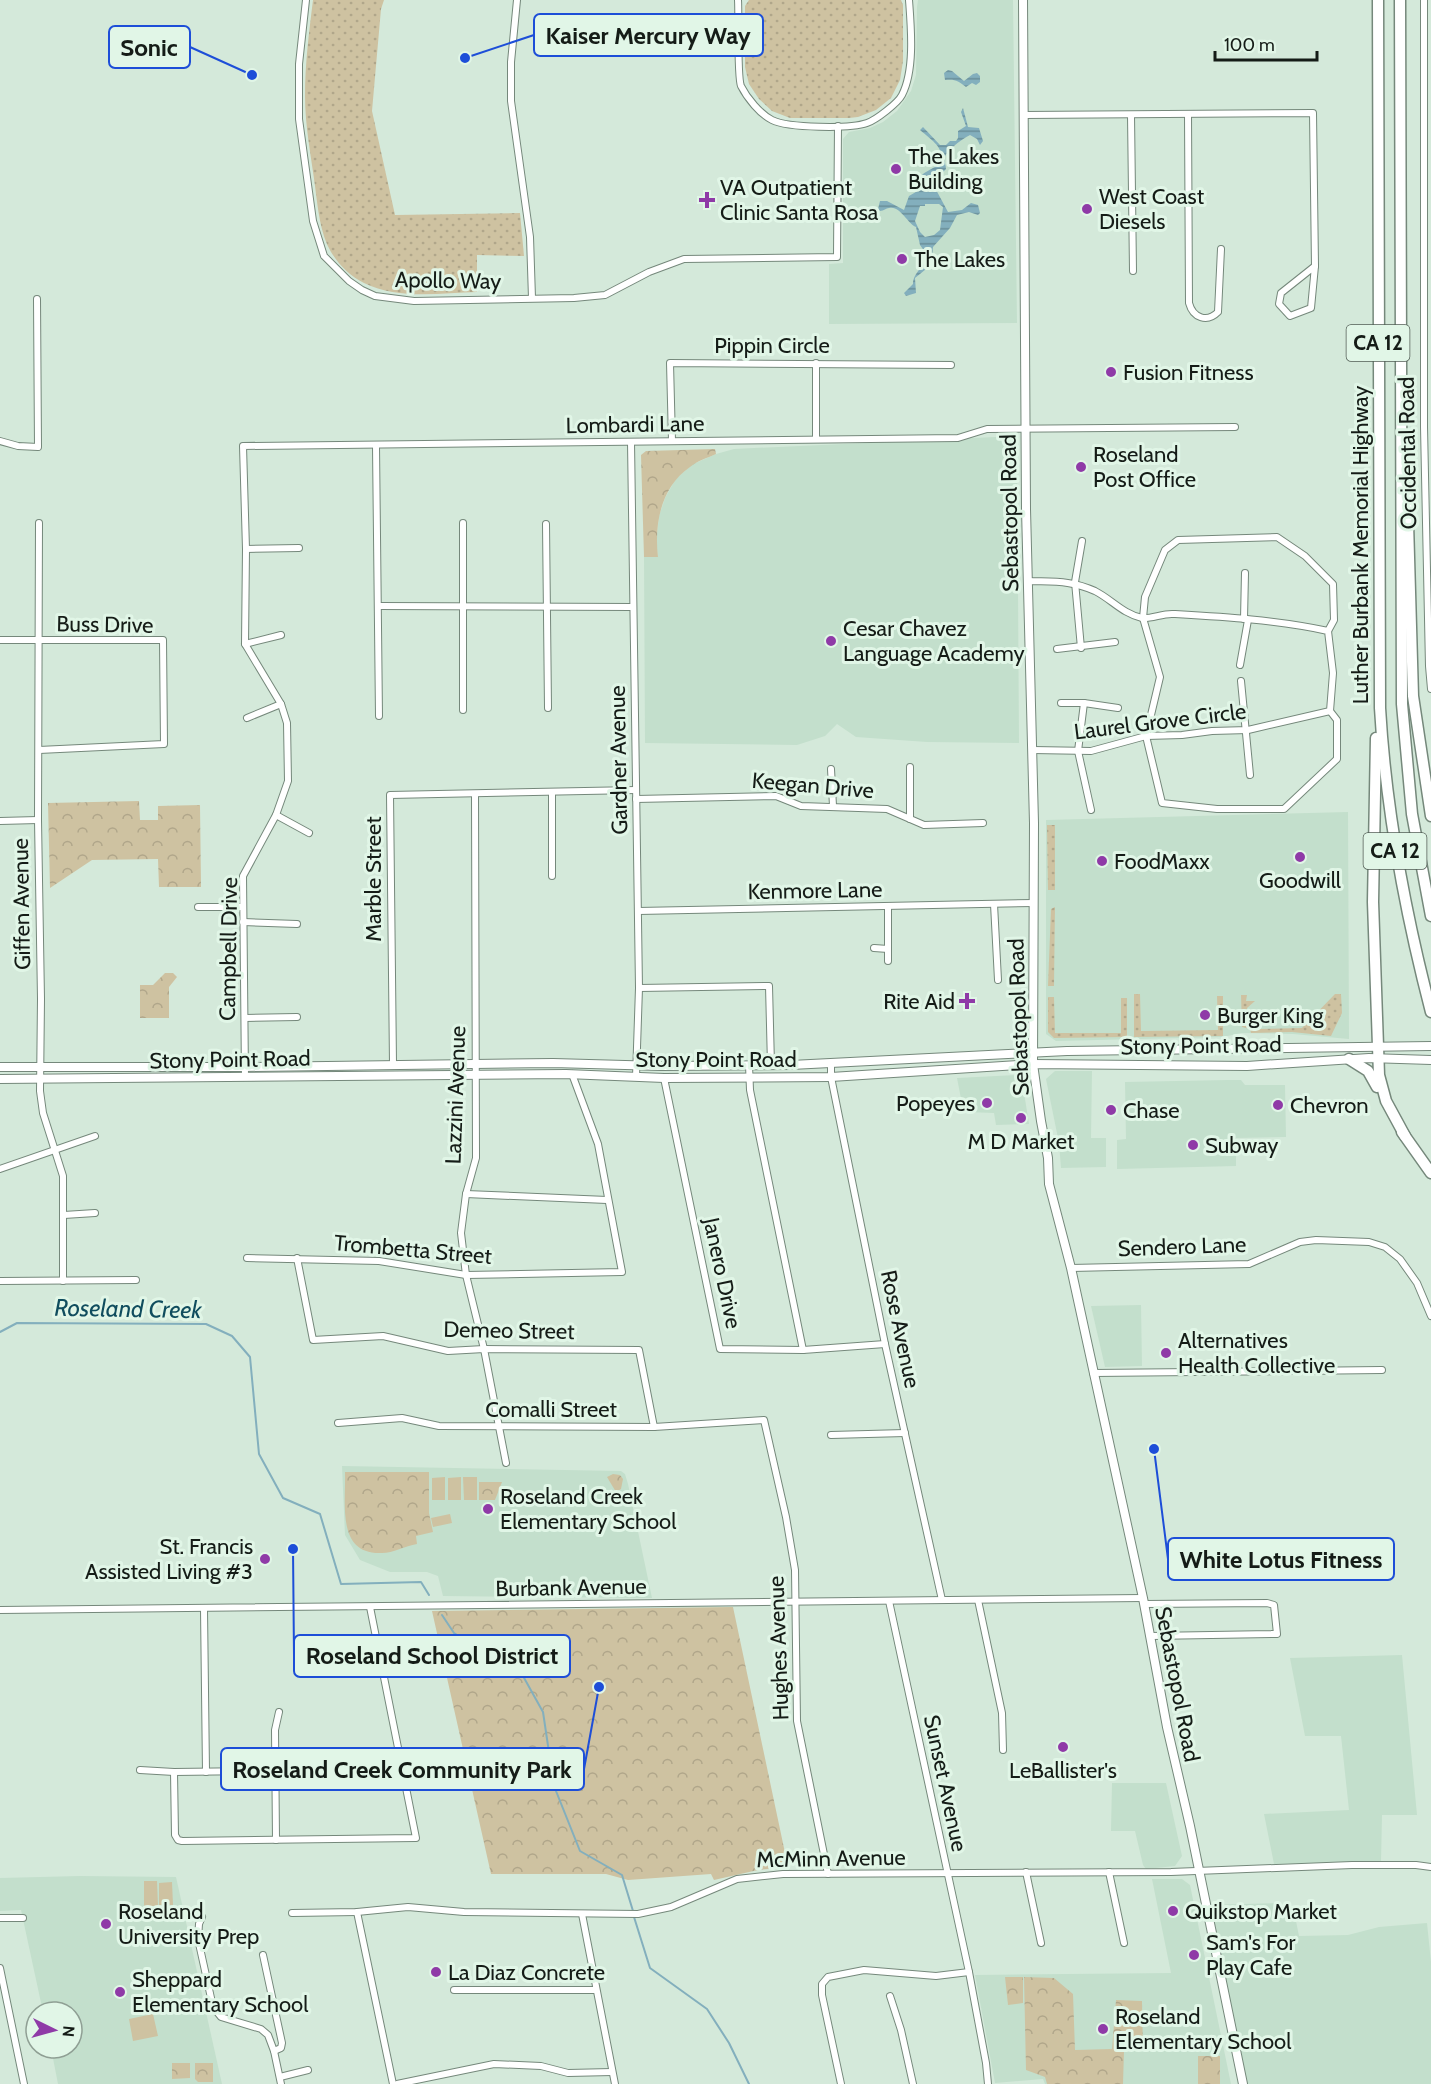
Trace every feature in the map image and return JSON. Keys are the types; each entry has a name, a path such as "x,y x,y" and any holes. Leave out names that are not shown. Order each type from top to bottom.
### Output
{"highway":[{"name":"Luther Burbank Memorial Highway","path":"1378,0 1379,686 1385,775 1396,862 1409,927 1431,1012"},
{"name":"Luther Burbank Memorial Highway","path":"1400,0 1400,636 1403,725 1412,814 1431,916"},
{"path":"1400,424 1408,497 1413,705 1431,816"},
{"path":"1379,686 1372,883 1379,1075 1383,1095 1405,1136"},
{"path":"1349,1059 1365,1068 1372,1076 1385,1110 1431,1173"}],"main road":[{"name":"Sebastopol Road","path":"1023,0 1026,509 1033,750 1034,1064 1048,1158 1049,1184 1071,1268 1143,1601 1169,1736 1243,2084"},
{"name":"Stony Point Road","path":"0,1079 572,1074 664,1078 831,1077 1034,1064 1247,1066 1349,1059 1427,1046"},
{"name":"Stony Point Road","path":"0,1067 245,1067 552,1062 636,1065 771,1065 1033,1053 1378,1053 1428,1060"},
{"path":"909,1071 912,1068 935,1065 941,1057"}],"street":[{"name":"Apollo Way","path":"306,0 299,64 299,119 310,206 316,234 324,256 349,281 375,296 414,301 574,298 605,295 649,272 684,259 837,257 837,126"},
{"path":"517,0 510,94 530,237 532,298"},
{"path":"738,0 740,85 755,106 771,120 791,125 837,126 868,123 889,109 902,96 910,74 909,0"},
{"name":"Occidental Road","path":"1424,0 1427,115 1428,530 1431,689"},
{"path":"1024,115 1312,113 1315,266 1311,308 1290,316 1279,304 1281,293 1315,266"},
{"path":"1188,114 1189,303 1195,315 1204,318 1210,318 1218,312 1221,249"},
{"path":"1131,115 1133,271"},
{"path":"0,441 18,446 38,447 38,299"},
{"name":"Pippin Circle","path":"672,441 670,363 951,365"},
{"path":"816,363 816,438"},
{"name":"Lombardi Lane","path":"246,549 243,446 958,438 987,429 1235,427"},
{"name":"Gardner Avenue","path":"631,442 639,988 636,1077"},
{"path":"376,446 379,716"},
{"name":"Giffen Avenue","path":"39,523 40,1079 43,1113 63,1176 63,1281"},
{"path":"463,523 463,710"},
{"path":"546,524 548,708"},
{"path":"1277,537 1305,556 1333,584 1334,620 1328,631 1333,673 1330,711 1337,720 1337,759 1284,809 1217,809 1162,803 1146,736 1160,677 1143,618 1145,597 1165,550 1179,540 1277,537"},
{"path":"1081,648 1074,582 1082,542"},
{"path":"281,635 245,644 246,549 299,548"},
{"path":"1240,665 1246,619 1245,573"},
{"path":"1028,581 1074,582 1097,592 1120,610 1143,618 1169,614 1246,619 1294,624 1328,631"},
{"path":"379,606 633,607"},
{"name":"Buss Drive","path":"0,640 163,640 164,744 39,750"},
{"path":"1058,649 1081,648 1115,642"},
{"name":"Campbell Drive","path":"245,644 281,704 287,723 288,781 276,816 243,876 245,1077"},
{"path":"1241,681 1248,730 1250,776"},
{"path":"1061,703 1084,703 1118,708"},
{"path":"1084,703 1078,751 1091,810"},
{"path":"247,718 281,704"},
{"name":"Laurel Grove Circle","path":"1033,750 1091,751 1146,736 1248,730 1330,711"},
{"path":"910,767 910,819"},
{"path":"831,769 833,806"},
{"name":"Marble Street","path":"393,1065 390,795 636,790"},
{"path":"552,792 552,876"},
{"name":"Lazzini Avenue","path":"475,794 476,1158 466,1194 461,1233 466,1275 484,1349 506,1463"},
{"name":"Keegan Drive","path":"636,799 776,796 801,806 887,808 924,825 983,823"},
{"path":"276,816 309,833"},
{"path":"0,821 38,820"},
{"name":"Kenmore Lane","path":"638,911 1034,903"},
{"path":"994,904 998,980"},
{"path":"888,906 888,961"},
{"path":"198,907 243,907"},
{"path":"243,922 297,924"},
{"path":"874,948 888,949"},
{"path":"639,988 769,986 771,1065"},
{"path":"245,1018 297,1017"},
{"name":"Rose Avenue","path":"831,1064 831,1077 885,1344 942,1600"},
{"path":"748,1065 803,1350"},
{"name":"Trombetta Street","path":"247,1258 379,1261 466,1275 622,1272 597,1143 572,1074"},
{"name":"Janero Drive","path":"664,1078 720,1349 803,1350 885,1344"},
{"path":"0,1169 95,1136"},
{"path":"466,1194 607,1200"},
{"path":"64,1215 95,1213"},
{"name":"Sendero Lane","path":"1071,1268 1249,1264 1300,1242 1316,1240 1369,1242 1384,1247 1400,1259 1417,1283 1431,1316"},
{"name":"Demeo Street","path":"297,1258 313,1340 382,1336 448,1351 484,1349 639,1350 654,1427"},
{"path":"0,1281 136,1280"},
{"path":"1093,1373 1382,1370"},
{"name":"Comalli Street","path":"338,1423 402,1418 439,1426 654,1427 765,1420"},
{"name":"Hughes Avenue","path":"765,1420 795,1570 797,1721 828,1874"},
{"path":"831,1435 905,1433"},
{"name":"Burbank Avenue","path":"0,1610 942,1600 1143,1601 1274,1605 1277,1634 1150,1636"},
{"path":"978,1600 1002,1713 1003,1750"},
{"name":"Sunset Avenue","path":"889,1601 969,1972 988,2084"},
{"path":"174,1772 174,1829 178,1840 188,1842 416,1839 370,1607"},
{"path":"204,1609 206,1772"},
{"path":"276,1840 275,1730 279,1712"},
{"path":"140,1770 206,1772 401,1770"},
{"name":"McMinn Avenue","path":"292,1913 357,1912 413,1907 464,1912 639,1914 671,1907 737,1879 783,1874 1199,1871 1416,1864 1431,1867"},
{"path":"1026,1872 1041,1943"},
{"path":"1109,1872 1125,1943"},
{"path":"357,1912 395,2084 494,2064 542,2066 568,2073 612,2072"},
{"path":"582,1914 615,2084"},
{"path":"202,1917 198,1939 213,2007 221,2017 261,2029 268,2036 274,2051 280,2080 308,2070"},
{"path":"0,1918 23,1918"},
{"path":"263,1955 282,2043 281,2048 274,2051"},
{"path":"0,1968 24,2084"},
{"path":"840,2084 822,1995 822,1984 828,1977 864,1970 936,1976 969,1972"},
{"path":"454,1990 596,1990"},
{"path":"890,1996 901,2030 913,2084"}],"shaded area":[{"path":"918,0 1013,0 1017,323 829,324 829,264 843,263 843,139 849,132 870,128 883,122 897,111 911,91 916,75"},
{"name":"Cesar Chavez Language Academy","path":"1017,436 1019,743 927,742 856,737 837,724 825,736 797,745 645,743 644,557 658,557 656,542 659,516 665,498 675,480 691,465 734,449"},
{"path":"1348,812 1349,1039 1293,1034 1241,1033 1223,1037 1056,1041 1046,1034 1046,820"},
{"path":"1055,1071 1092,1071 1091,1138 1106,1138 1106,1167 1061,1168 1059,1143 1046,1079"},
{"path":"1016,1075 1022,1080 1029,1124 996,1125 994,1113 968,1112 963,1109 957,1078"},
{"path":"1241,1080 1245,1085 1285,1085 1286,1137 1236,1138 1236,1166 1117,1169 1117,1140 1126,1139 1125,1082"},
{"path":"1141,1305 1142,1366 1105,1367 1091,1306"},
{"name":"Roseland Creek Elementary School","path":"342,1466 621,1471 625,1474 628,1484 652,1598 443,1596 438,1576 427,1572 390,1572 360,1560 345,1535"},
{"path":"1402,1655 1417,1815 1382,1815 1381,1862 1274,1864 1264,1814 1349,1810 1341,1736 1305,1736 1290,1658"},
{"path":"1112,1783 1166,1783 1182,1856 1175,1866 1146,1869 1135,1831 1111,1831"},
{"name":"Sheppard Elementary School","path":"176,1877 222,2084 58,2084 53,2060 84,2060 84,2000 40,2000 21,1910 0,1911 0,1878"},
{"name":"Roseland Elementary School","path":"1152,1879 1182,1879 1190,1885 1231,2084 1045,2084 1043,2079 995,2083 975,1975 1171,1973"},
{"path":"1278,1903 1281,1915 1295,1916 1299,1936 1348,1935 1379,1927 1427,1923 1431,1962 1431,2084 1245,2084 1207,1905"}],"green space":[{"path":"313,0 384,0 381,9 372,111 395,215 520,213 524,256 477,255 477,292 405,294 391,292 377,288 350,274 331,252 320,220 306,118 306,72"},
{"path":"749,0 901,0 903,5 903,61 900,80 891,98 876,110 849,118 790,118 772,111 759,99 749,84 745,67 745,6"},
{"path":"715,449 716,454 693,465 672,485 659,519 658,557 644,557 641,455 646,451"},
{"path":"139,801 140,820 158,820 158,806 200,805 201,887 159,887 158,859 92,860 50,888 48,803"},
{"path":"1047,825 1055,825 1055,890 1048,890"},
{"path":"1055,907 1054,986 1048,986 1051,909"},
{"path":"165,973 173,973 177,977 169,987 169,1018 140,1018 140,985 153,985"},
{"path":"1134,994 1140,994 1141,1031 1218,1030 1217,996 1223,996 1223,1036 1134,1037"},
{"path":"1335,994 1341,994 1342,1013 1331,1036 1292,1032 1251,1033 1250,1029 1242,1027 1241,995 1247,995 1246,1001 1255,1001 1247,1008 1247,1022 1255,1029 1302,1028"},
{"path":"1048,997 1054,997 1055,1033 1121,1033 1121,998 1127,998 1127,1037 1054,1038 1048,1032"},
{"path":"345,1472 429,1472 429,1513 433,1532 416,1536 417,1544 386,1553 367,1551 357,1546 350,1537 347,1525"},
{"path":"613,1474 620,1475 623,1479 621,1489 616,1492 607,1477"},
{"path":"445,1477 445,1500 432,1500 432,1478"},
{"path":"461,1477 461,1500 448,1500 448,1478"},
{"path":"463,1477 477,1477 477,1500 464,1500"},
{"path":"479,1482 502,1482 495,1500 479,1500"},
{"path":"450,1514 452,1523 433,1527 431,1518"},
{"path":"733,1607 788,1867 758,1870 714,1880 711,1874 628,1880 606,1874 491,1874 432,1611"},
{"path":"144,1881 157,1881 158,1906 144,1906"},
{"path":"172,1882 173,1905 159,1905 159,1883"},
{"path":"1005,1977 1023,1977 1023,2003 1008,2005"},
{"path":"1024,1977 1054,1978 1073,1994 1075,2050 1112,2049 1116,2000 1142,2001 1143,2051 1124,2051 1123,2084 1047,2084 1045,2077 1026,2070"},
{"path":"153,2014 158,2036 133,2041 129,2019"},
{"path":"1198,2056 1220,2056 1220,2084 1198,2084"},
{"path":"172,2063 190,2063 190,2078 172,2079"},
{"path":"195,2063 213,2063 213,2082 198,2082 195,2079"}],"water":[{"path":"948,70 964,81 977,73 980,76 980,82 966,87 957,81 945,80 944,73"},
{"path":"963,108 968,127 979,128 983,141 980,145 977,139 970,135 952,148 944,159 946,169 935,180 934,186 948,212 962,210 971,203 978,205 980,213 978,215 969,212 957,215 950,228 933,247 931,265 915,278 916,293 906,296 904,293 913,284 915,276 927,255 920,245 916,227 897,209 889,208 880,211 878,209 880,201 887,201 904,210 909,196 921,189 922,175 936,166 941,159 940,149 920,130 923,127 940,145 956,141 958,131 966,126 961,112","holes":["939,204 943,207 940,230 934,235 925,237 915,221 920,206"]}],"waterway":[{"name":"Roseland Creek","path":"0,1332 17,1323 206,1324 232,1336 250,1357 259,1454 283,1498 320,1514 341,1584 421,1582 429,1595"},
{"name":"Roseland Creek","path":"442,1615 454,1633 523,1676 543,1712 554,1786 580,1851 622,1875 633,1911"},
{"name":"Roseland Creek","path":"634,1917 650,1968 707,2009 729,2043 749,2084"}],"place":[{"name":"Kaiser Mercury Way","path":"465,58"},
{"name":"Sonic","path":"252,75"},
{"name":"The Lakes Building","path":"896,169"},
{"name":"VA Outpatient Clinic Santa Rosa","path":"707,200"},
{"name":"West Coast Diesels","path":"1087,209"},
{"name":"The Lakes","path":"902,259"},
{"name":"Fusion Fitness","path":"1111,372"},
{"name":"Roseland Post Office","path":"1081,467"},
{"name":"Cesar Chavez Language Academy","path":"831,641"},
{"name":"Goodwill","path":"1300,857"},
{"name":"FoodMaxx","path":"1102,861"},
{"name":"Rite Aid","path":"967,1001"},
{"name":"Burger King","path":"1205,1015"},
{"name":"Popeyes","path":"987,1103"},
{"name":"Chevron","path":"1278,1105"},
{"name":"Chase","path":"1111,1110"},
{"name":"M D Market","path":"1021,1118"},
{"name":"Subway","path":"1193,1145"},
{"name":"Alternatives Health Collective","path":"1166,1353"},
{"name":"White Lotus Fitness","path":"1154,1449"},
{"name":"Roseland Creek Elementary School","path":"488,1509"},
{"name":"Roseland School District","path":"293,1549"},
{"name":"St. Francis Assisted Living #3","path":"265,1559"},
{"name":"Roseland Creek Community Park","path":"599,1687"},
{"name":"LeBallister's","path":"1063,1747"},
{"name":"Quikstop Market","path":"1173,1911"},
{"name":"Roseland University Prep","path":"106,1924"},
{"name":"Sam's For Play Cafe","path":"1194,1955"},
{"name":"La Diaz Concrete","path":"436,1972"},
{"name":"Sheppard Elementary School","path":"120,1992"},
{"name":"Roseland Elementary School","path":"1103,2029"}]}
